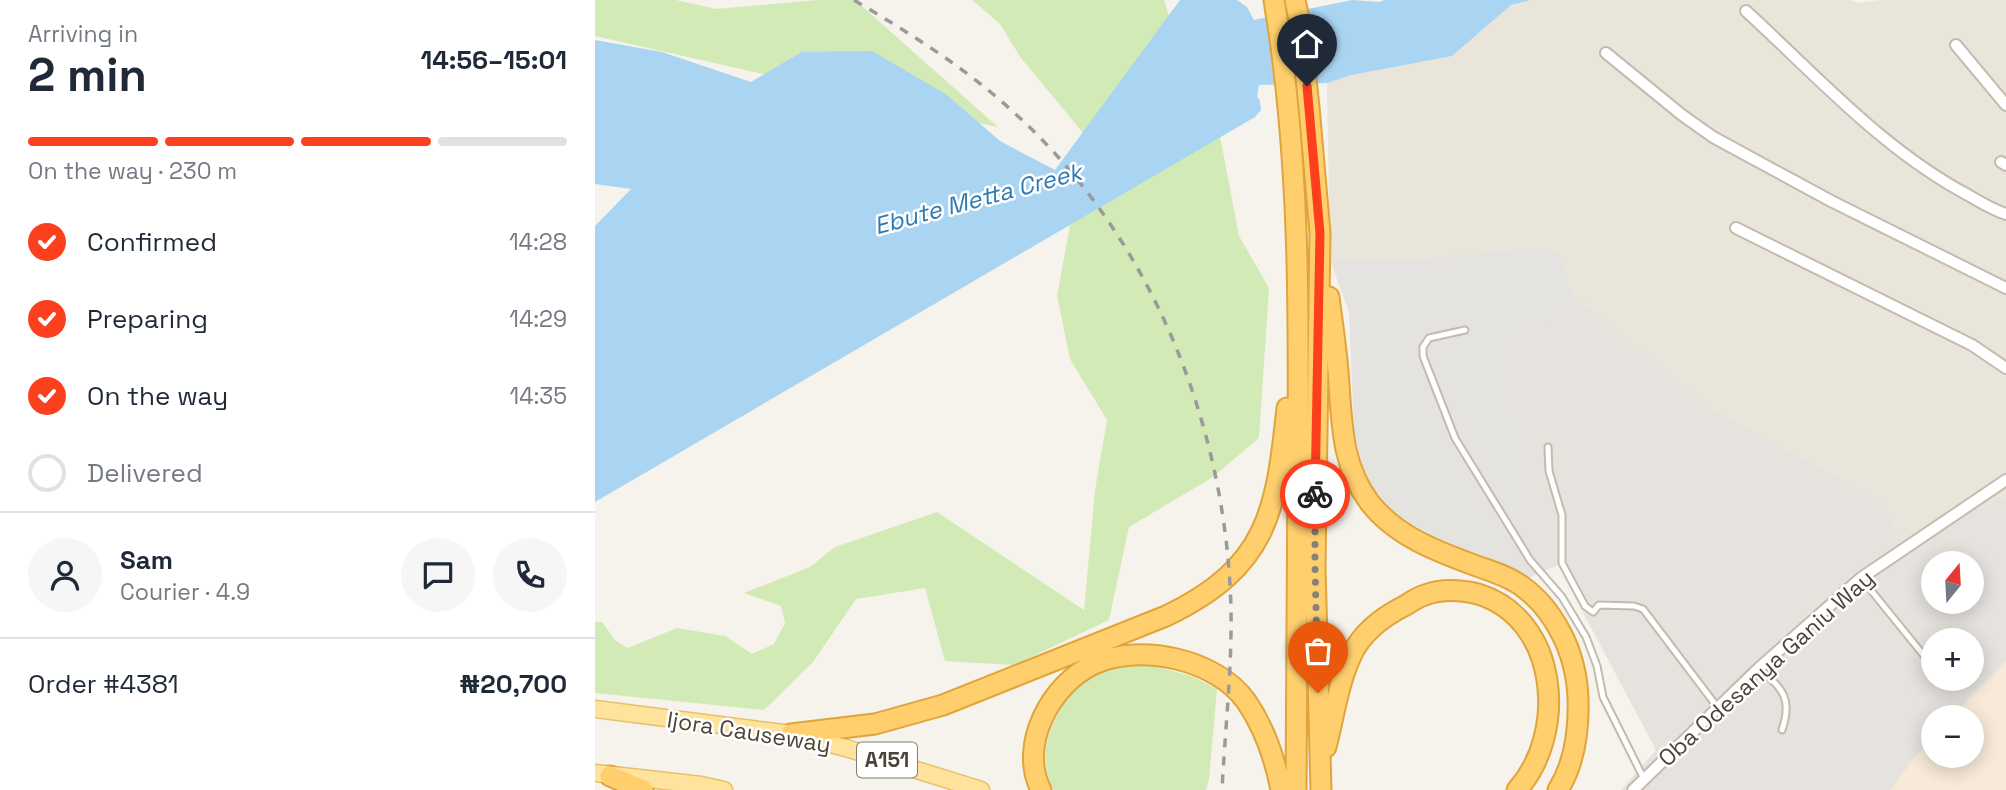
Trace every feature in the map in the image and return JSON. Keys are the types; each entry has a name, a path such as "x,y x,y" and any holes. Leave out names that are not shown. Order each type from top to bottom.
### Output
{"highway":[{"path":"1274,0 1286,69 1293,149 1299,299 1296,790"},
{"path":"1295,0 1308,95 1320,233 1338,369 1343,442 1349,466 1358,486 1372,506 1409,537 1521,585 1537,598 1554,620 1566,642 1578,689 1579,714 1571,761 1557,790"},
{"path":"1320,233 1315,566 1321,790"},
{"path":"791,734 875,724 943,705 1166,616 1194,602 1217,586 1238,568 1254,545 1275,493 1282,459 1299,299"},
{"path":"1321,769 1345,673 1353,653 1367,632 1387,614 1425,594 1469,592 1506,606 1518,619 1546,666 1550,692 1545,738 1537,762 1517,790"},
{"path":"1041,790 1035,773 1037,732 1044,715 1059,693 1075,677 1094,664 1139,653 1164,655 1210,672 1229,684 1245,699 1270,746 1282,790"},
{"path":"603,775 643,790"}],"main road":[{"name":"Ijora Causeway","path":"595,709 791,734 846,748 981,790"},
{"path":"603,775 725,790"}],"street":[{"path":"1747,11 1875,130 1912,160 1946,184 2006,214"},
{"path":"1956,45 2006,104"},
{"path":"1606,54 1713,137 1831,201 2006,288"},
{"path":"1735,228 1972,345 2006,368"},
{"name":"Oba Odesanya Ganiu Way","path":"1633,790 1759,668 1861,578 2006,480"}],"lane":[{"path":"1465,330 1429,338 1423,347 1423,356 1455,438 1529,560 1562,597 1586,637 1597,666 1604,697 1644,779"},
{"path":"1548,447 1549,471 1562,515 1562,563 1585,606 1593,612 1599,606 1634,606 1643,609 1719,708"},
{"path":"1861,578 1921,653"},
{"path":"1759,668 1780,688 1787,702 1787,715 1782,730"}],"shaded area":[{"path":"1531,0 1850,0 1859,3 1879,0 2006,0 2006,497 1901,540 1884,502 1715,410 1572,294 1560,251 1424,259 1330,260 1327,83 1352,75 1452,56 1511,5"},
{"path":"1533,248 1560,251 1572,294 1506,359 1525,445 1526,505 1558,565 1528,578 1427,533 1392,512 1367,480 1354,433 1349,312 1330,260 1424,259"},
{"path":"1572,294 1715,410 1884,502 1901,540 2006,497 2006,661 1984,684 1984,628 1921,628 1921,691 1977,691 1964,705 1921,705 1921,751 1891,790 1621,790 1656,750 1526,505 1525,445 1506,358"},
{"path":"2006,661 2006,790 1891,790 1921,751 1921,768 1984,768 1984,705 1964,705 1977,691 1984,691 1984,684"}],"green space":[{"path":"595,0 676,0 716,9 817,0 855,0 998,127 595,36"},
{"path":"972,0 1164,0 1170,19 1088,139 1021,58 1000,24"},
{"path":"1220,136 1239,236 1269,288 1259,438 1213,477 1129,527 1109,620 1014,665 945,661 925,588 856,599 813,662 764,710 595,693 595,622 602,622 616,641 628,648 677,628 725,636 752,654 774,644 785,623 781,606 744,593 810,567 835,547 937,512 1084,610 1095,490 1107,420 1070,359 1057,296 1072,214"},
{"path":"1148,665 1192,676 1217,689 1206,790 1054,790 1047,774 1048,738 1064,704 1090,677 1105,669"}],"water":[{"name":"Ebute Metta Creek","path":"1180,0 1237,0 1247,7 1254,20 1352,0 1531,0 1511,5 1452,56 1352,75 1327,83 1259,85 1257,96 1261,110 1255,117 595,502 595,226 631,189 595,184 595,40 662,52 751,82 802,52 872,51 947,95 1000,141 1055,170"}],"railway":[{"path":"854,0 974,78 1010,109 1060,159 1103,214 1140,273 1171,337 1196,403 1214,471 1226,540 1231,632 1222,790"}],"way so far":[{"path":"1315,494 1318,693"}],"route":[{"path":"1307,86 1320,233 1315,494"}]}
